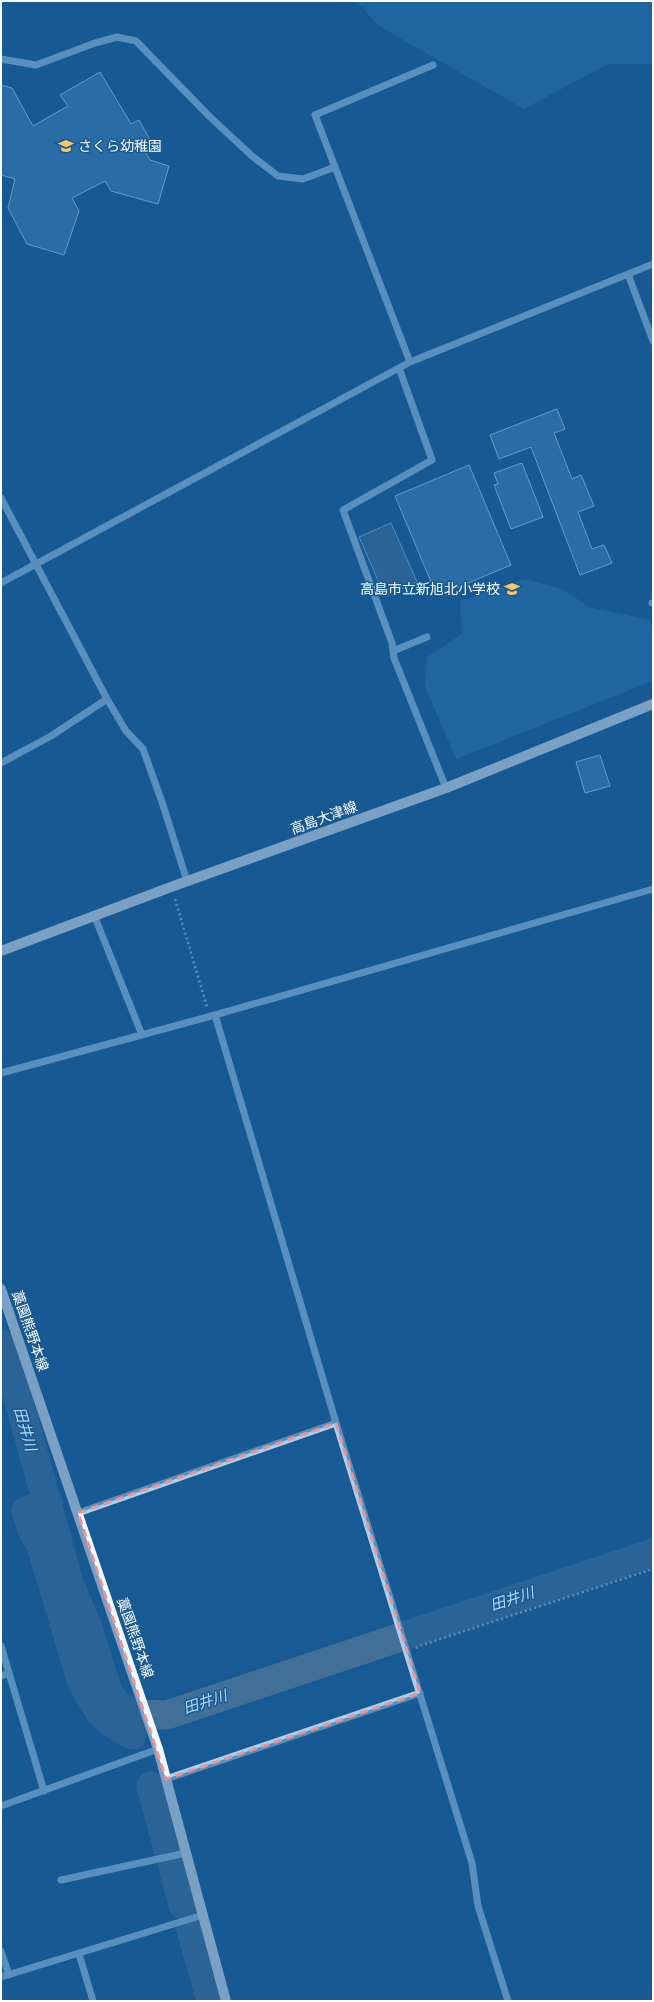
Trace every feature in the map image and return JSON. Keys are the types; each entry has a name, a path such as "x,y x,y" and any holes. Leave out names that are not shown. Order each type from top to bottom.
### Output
{"main road":[{"name":"高島大津線","path":"1,951 172,886 446,788 653,704"},
{"name":"藁園熊野本線","path":"1,1289 158,1749 226,2001"}],"street":[{"path":"1,59 36,66 95,43 117,37 136,41 209,116 252,156 278,176 303,179 335,167"},
{"path":"410,362 315,115 433,65"},
{"path":"1,583 410,362 653,264"},
{"path":"628,274 653,341"},
{"path":"399,368 432,460 344,510 392,643 394,658 446,788"},
{"path":"1,498 107,699 126,731 143,749 162,802 187,881"},
{"path":"393,651 427,637"},
{"path":"1,763 51,736 107,699"},
{"path":"1,1073 215,1015 653,889"},
{"path":"94,915 142,1035"},
{"path":"215,1015 336,1423 472,1863 478,1906 508,2001"},
{"path":"78,1513 336,1423"},
{"path":"1,1646 44,1791"},
{"path":"1,1676 9,1673"},
{"path":"166,1779 420,1693"},
{"path":"1,1806 158,1749"},
{"path":"61,1880 165,1856 186,1853"},
{"path":"1,1977 79,1954 86,1949 203,1915"},
{"path":"1,1950 9,1974"},
{"path":"79,1954 93,2001"}],"path":[{"path":"172,886 208,1012 215,1015"},
{"path":"407,1651 653,1569"}],"highlighted area":[{"path":"336,1423 420,1693 166,1779 78,1513"}],"shaded area":[{"path":"356,1 653,1 653,64 608,64 524,109 379,26"},
{"path":"391,523 417,582 385,596 359,537"},
{"path":"525,579 562,589 589,607 650,620 653,637 653,681 456,759 425,686 427,657 462,634 460,601"}],"building":[{"path":"100,72 131,124 139,120 153,145 145,151 150,160 169,166 158,204 111,191 105,181 72,198 79,211 64,255 27,244 8,208 15,179 1,175 1,85 12,88 33,126 68,106 60,95"},
{"path":"557,409 565,429 554,433 572,479 581,475 594,506 578,512 592,549 604,545 612,563 580,575 531,447 499,459 490,435"},
{"path":"522,463 543,517 511,529 494,485 498,484 494,473"},
{"path":"469,465 511,565 437,596 395,496"},
{"path":"600,755 610,786 585,793 576,762"}],"waterway":[{"name":"田井川","path":"1,1344 11,1372 69,1583 88,1628 109,1695 120,1707 139,1714 167,1715 653,1553"},
{"path":"48,1503 26,1511 33,1532 41,1545 82,1683 99,1711 110,1722 132,1735"},
{"path":"151,1786 183,1905"},
{"path":"190,1926 211,2001"}],"place":[{"name":"さくら幼稚園","path":"66,146"},
{"name":"高島市立新旭北小学校","path":"512,589"}]}
